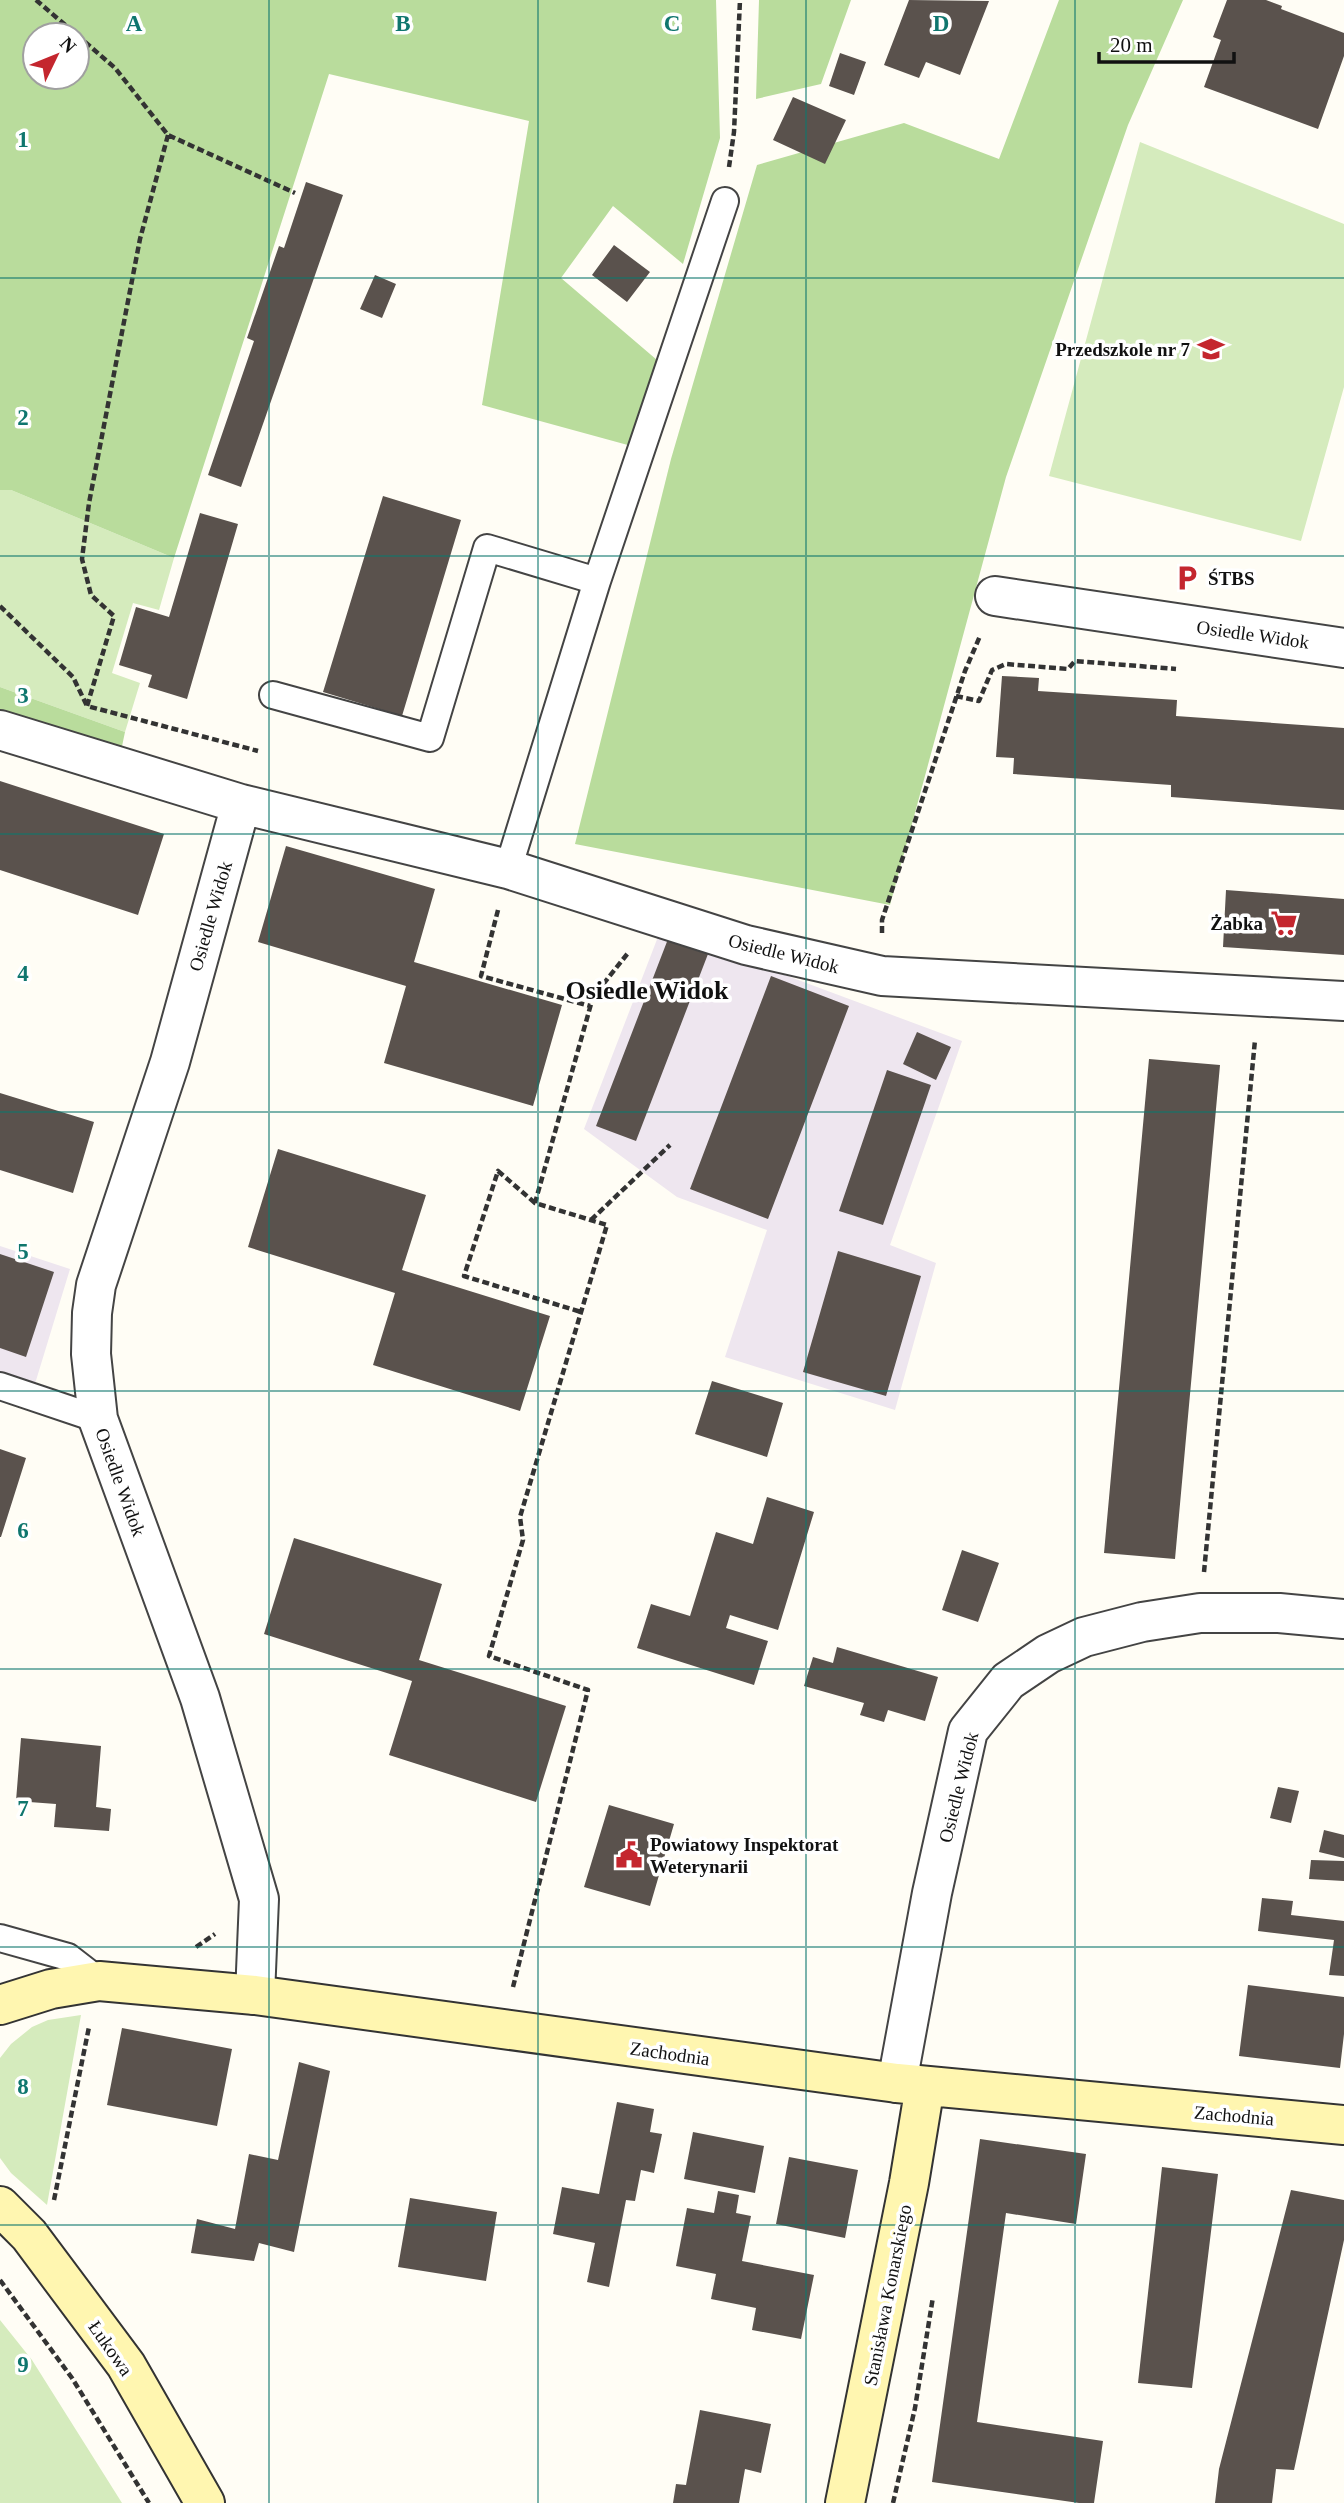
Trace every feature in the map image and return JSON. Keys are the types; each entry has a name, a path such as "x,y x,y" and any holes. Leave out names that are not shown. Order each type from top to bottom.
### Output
{"street":[{"name":"Osiedle Widok","path":"995,596 1344,648"},
{"name":"Osiedle Widok","path":"0,730 241,804 508,869 746,945 882,976 1344,1001"},
{"name":"Osiedle Widok","path":"241,804 170,1062 96,1285 92,1313 92,1354 98,1419 200,1698 259,1899 255,1995"},
{"name":"Osiedle Widok","path":"911,2084 932,1893 968,1731 1008,1681 1048,1654 1084,1637 1142,1622 1200,1613 1279,1613 1344,1619"},
{"name":"Zachodnia","path":"0,2005 51,1989 99,1981 255,1995 911,2084 1344,2125"},
{"name":"Stanisława Konarskiego","path":"845,2503 909,2183 911,2084"},
{"name":"Łukowa","path":"0,2206 29,2235 126,2365 205,2503"}],"lane":[{"path":"508,869 597,582 724,201"},
{"path":"273,695 430,738 487,548 597,582"},
{"path":"0,1386 98,1419"},
{"path":"0,1938 68,1957 99,1981"}],"path":[{"path":"36,0 61,21"},
{"path":"724,201 734,132 740,0"},
{"path":"91,47 115,68 168,135 295,193"},
{"path":"88,706 114,616 91,595 82,559 89,503 140,239 168,135"},
{"path":"882,976 883,920 956,696 995,596"},
{"path":"0,606 73,677 88,706 258,751"},
{"path":"956,696 979,701 992,670 1006,664 1069,669 1075,661 1182,670"},
{"path":"508,869 481,976 590,1006"},
{"path":"535,1203 593,997 657,916"},
{"path":"1200,1613 1255,1040"},
{"path":"591,1220 670,1145"},
{"path":"503,2029 588,1690 489,1656 523,1540 520,1517 607,1225 535,1203 498,1171 464,1276 581,1312"},
{"path":"29,2235 52,2215 99,1981"},
{"path":"0,2280 72,2378 149,2503"}],"shaded area":[{"path":"661,929 962,1041 890,1245 936,1263 895,1410 725,1357 767,1230 677,1197 584,1129"},
{"path":"0,1246 70,1269 27,1410 0,1401"}],"green space":[{"path":"0,0 716,0 720,138 683,264 613,206 561,278 657,360 635,447 482,405 529,121 329,74 174,558 11,490 0,490"},
{"path":"759,0 851,0 821,84 756,99"},
{"path":"1059,0 1183,0 1128,125 1006,477 890,905 575,844 671,459 757,165 904,123 999,159"},
{"name":"Przedszkole nr 7","path":"1140,142 1344,224 1344,387 1301,541 1049,476"},
{"path":"0,490 11,490 174,558 159,610 133,603 112,673 140,683 125,732 0,687"},
{"path":"0,687 125,732 121,751 0,713"},
{"path":"81,2015 47,2205 11,2173 0,2158 0,2058 11,2044 32,2027 48,2020"},
{"path":"0,2320 32,2360 122,2503 0,2503"}],"building":[{"path":"909,0 989,1 960,75 926,62 919,78 884,65"},
{"path":"1227,0 1266,0 1282,6 1281,9 1344,33 1344,56 1318,129 1204,87 1221,40 1213,37"},
{"path":"840,53 866,62 854,95 829,86"},
{"path":"793,97 846,120 825,164 773,140"},
{"path":"306,182 343,195 241,487 208,475 254,341 247,338 279,246 284,248"},
{"path":"614,245 650,272 627,302 592,275"},
{"path":"375,275 396,284 382,318 360,309"},
{"path":"383,496 461,520 402,716 323,692"},
{"path":"200,513 238,524 187,699 148,687 152,675 119,665 136,607 169,617"},
{"path":"1002,676 1039,678 1038,691 1177,700 1176,716 1344,728 1344,810 1171,797 1171,785 1013,774 1014,758 996,757"},
{"path":"0,781 164,834 138,915 0,870"},
{"path":"286,846 435,889 414,962 562,1005 533,1106 384,1063 406,986 258,942"},
{"name":"Żabka","path":"1226,890 1344,899 1344,955 1223,947"},
{"path":"668,939 708,954 636,1141 596,1126"},
{"path":"771,976 849,1006 768,1219 690,1189"},
{"path":"917,1032 951,1047 936,1080 903,1064"},
{"path":"1149,1059 1220,1065 1175,1559 1104,1553"},
{"path":"887,1070 931,1085 883,1225 839,1211"},
{"path":"0,1093 94,1122 73,1193 0,1170"},
{"path":"278,1149 426,1195 402,1270 550,1316 520,1411 373,1365 395,1293 248,1247"},
{"path":"838,1251 921,1276 886,1396 803,1372"},
{"path":"0,1254 54,1272 26,1357 0,1348"},
{"path":"712,1381 783,1403 767,1457 695,1434"},
{"path":"0,1449 26,1458 1,1537 0,1537"},
{"path":"767,1497 814,1512 778,1630 730,1615 726,1628 768,1641 754,1685 637,1648 651,1604 690,1616 716,1532 753,1544"},
{"path":"294,1538 442,1584 419,1660 566,1706 536,1802 389,1755 412,1681 264,1634"},
{"path":"962,1550 999,1563 978,1622 942,1610"},
{"path":"837,1647 938,1677 925,1721 888,1710 884,1722 860,1715 864,1703 804,1686 813,1657 833,1663"},
{"path":"21,1738 101,1746 96,1807 111,1809 109,1831 54,1827 56,1804 16,1801"},
{"path":"1278,1787 1299,1791 1291,1823 1270,1818"},
{"name":"Powiatowy Inspektorat Weterynarii","path":"609,1805 674,1824 650,1906 584,1887"},
{"path":"1324,1830 1344,1835 1344,1858 1319,1852"},
{"path":"1311,1860 1344,1861 1344,1881 1309,1879"},
{"path":"1262,1898 1293,1901 1291,1915 1344,1921 1344,1976 1329,1975 1334,1940 1258,1931"},
{"path":"1248,1985 1344,1997 1340,2068 1239,2056"},
{"path":"122,2028 232,2049 217,2126 107,2105"},
{"path":"299,2062 330,2071 294,2252 259,2243 254,2261 191,2253 197,2219 235,2229 249,2154 278,2160"},
{"path":"617,2102 654,2109 650,2132 662,2134 654,2173 641,2170 635,2201 626,2200 609,2287 587,2282 595,2243 553,2234 562,2187 599,2194"},
{"path":"693,2132 764,2146 755,2193 684,2179"},
{"path":"980,2139 1086,2154 1076,2224 1006,2213 977,2422 1103,2441 1094,2503 932,2482"},
{"path":"789,2157 858,2170 845,2238 776,2224"},
{"path":"1162,2167 1218,2174 1192,2388 1138,2383"},
{"path":"1291,2190 1344,2200 1344,2240 1294,2470 1276,2469 1272,2503 1215,2503 1219,2469"},
{"path":"718,2191 739,2195 736,2213 751,2216 742,2261 814,2275 801,2339 752,2330 756,2308 711,2299 716,2274 676,2266 687,2208 714,2213"},
{"path":"410,2198 497,2212 486,2281 398,2267"},
{"path":"700,2410 771,2424 761,2473 745,2469 739,2503 673,2503 676,2484 686,2485"}],"place":[{"name":"Przedszkole nr 7","path":"1211,349"},
{"name":"ŚTBS","path":"1187,578"},
{"name":"Żabka","path":"1284,923"},
{"name":"Powiatowy Inspektorat Weterynarii","path":"629,1855"}],"district":[{"name":"Osiedle Widok","path":"647,990"}]}
